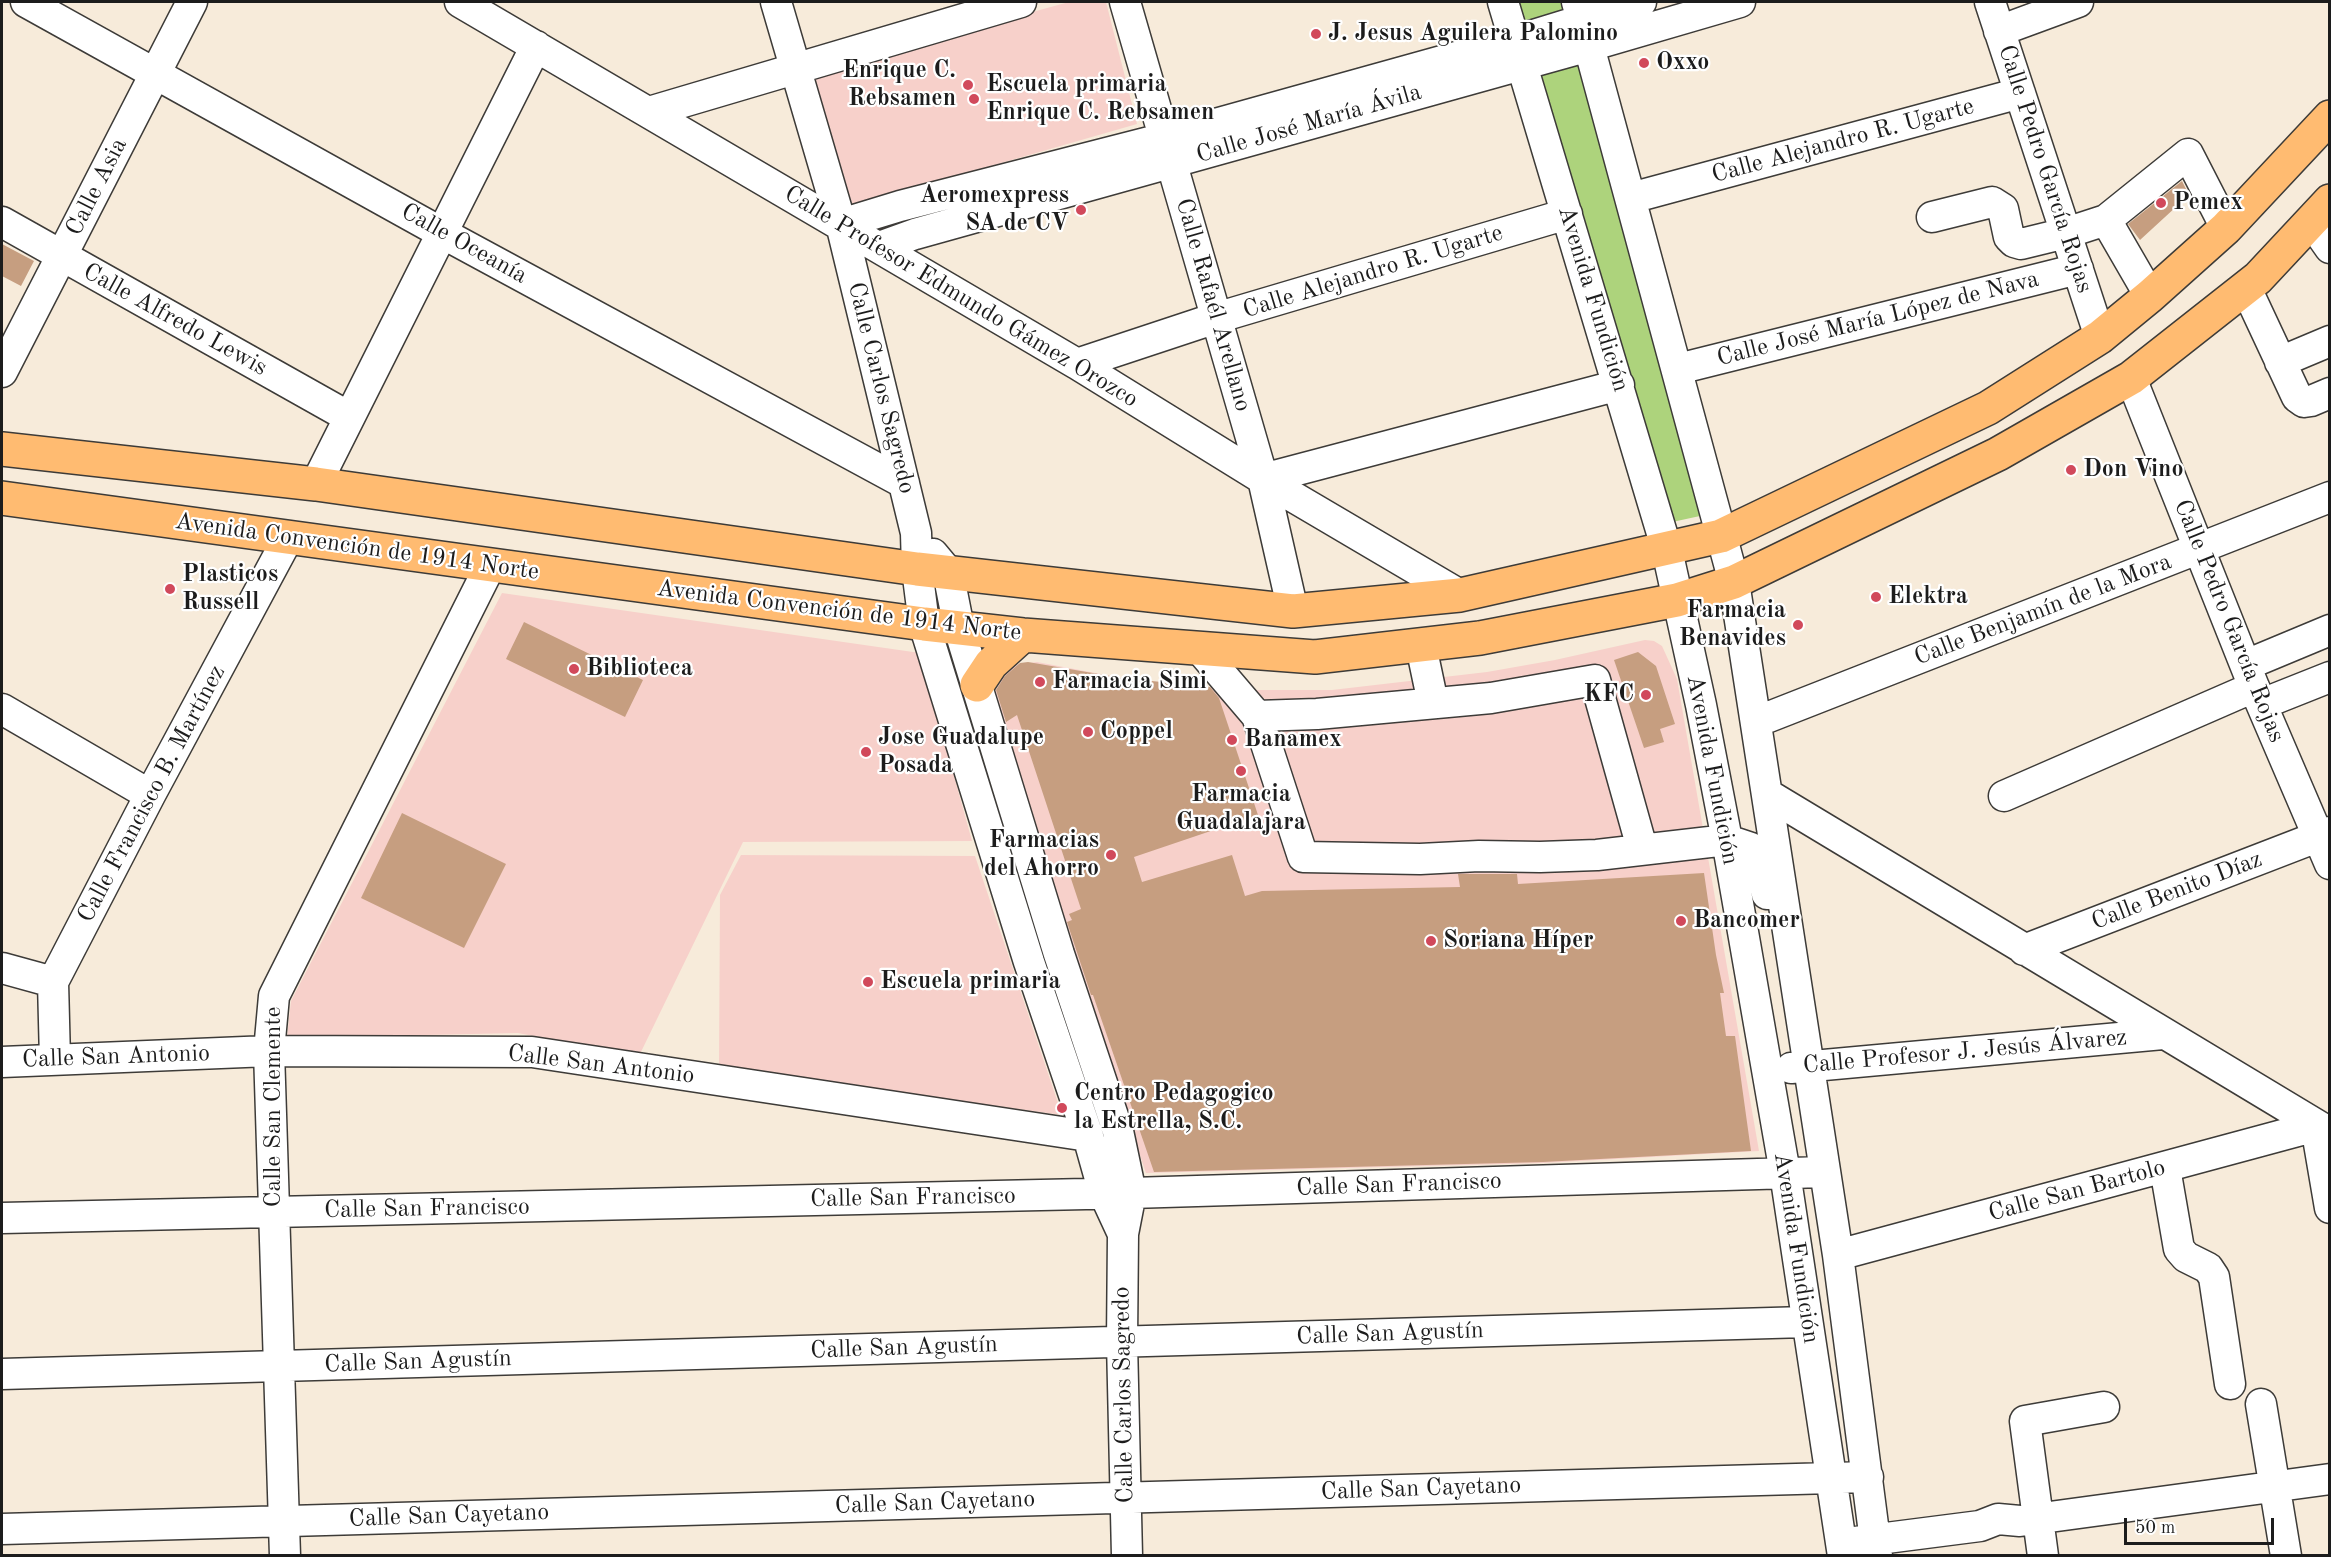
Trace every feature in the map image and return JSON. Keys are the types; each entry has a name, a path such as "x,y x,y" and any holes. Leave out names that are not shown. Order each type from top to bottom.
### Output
{"main road":[{"path":"2,449 315,484 933,571 1293,611 1460,595 1721,536 1988,408 2100,337 2150,296 2226,228 2330,117"},
{"name":"Avenida Convención de 1914 Norte","path":"2,498 490,566 924,624 1023,635 1315,657 1480,638 1677,600 1734,582 1998,454 2131,378 2258,278 2320,211"},
{"path":"976,685 991,664 1023,635"}],"street":[{"name":"Calle Oceanía","path":"26,2 442,232 904,483"},
{"name":"Calle Asia","path":"2,370 192,2"},
{"name":"Calle Profesor Edmundo Gámez Orozco","path":"460,2 841,224 1460,595"},
{"name":"Calle Carlos Sagredo","path":"776,2 841,224 916,533 959,628 1059,954 1118,1131 1118,1193 1124,1234 1122,1341 1127,1556"},
{"path":"649,112 1021,2"},
{"name":"Calle Rafaél Arellano","path":"1125,2 1263,479 1293,611"},
{"name":"Avenida Fundición","path":"1503,2 1667,550 1701,705 1785,1173 1806,1322 1833,1478 1842,1550"},
{"name":"Calle José María Ávila","path":"879,247 1168,150 1517,53 1583,22 1641,2"},
{"name":"Calle José María Ávila","path":"1583,22 1740,2"},
{"name":"Calle Pedro García Rojas","path":"1990,2 2100,337"},
{"path":"1999,31 2078,2"},
{"name":"Avenida Fundición","path":"1583,22 1734,582 1838,1255 1876,1548"},
{"path":"315,484 536,46"},
{"name":"Calle Alejandro R. Ugarte","path":"1631,198 2020,93"},
{"name":"Calle José María Ávila","path":"841,224 900,206 1168,150"},
{"path":"1932,217 1992,202 2003,209 2009,237 2014,242 2021,244 2066,233 2106,220 2188,154 2226,228"},
{"path":"2320,211 2330,248"},
{"name":"Calle Alejandro R. Ugarte","path":"1077,364 1216,318 1567,214"},
{"path":"2106,220 2150,296"},
{"name":"Calle Alfredo Lewis","path":"2,222 349,417"},
{"name":"Calle José María López de Nava","path":"1678,369 2078,269"},
{"path":"2246,288 2297,397 2304,402 2330,393"},
{"path":"2280,362 2330,341"},
{"name":"Calle Pedro García Rojas","path":"2131,378 2254,685 2326,844"},
{"path":"1263,479 1619,385"},
{"name":"Calle Benjamín de la Mora","path":"1756,722 2330,497"},
{"name":"Calle Francisco B. Martínez","path":"55,1060 53,982 288,538"},
{"name":"Calle San Clemente","path":"285,1556 269,1051 274,996 490,566"},
{"name":"Calle Carlos Sagredo","path":"933,571 924,624 1029,962 1088,1136 1118,1193"},
{"path":"2004,796 2254,685 2328,636"},
{"path":"1421,645 1433,703"},
{"path":"1199,648 1257,716 1303,857 1420,859 1597,855 1727,840 1750,848 1760,860 1769,905 1779,928 1791,945"},
{"path":"2254,685 2330,677"},
{"path":"1257,716 1317,714 1491,698 1595,680 1642,848"},
{"path":"2,709 150,795"},
{"path":"1767,794 2323,1129 2330,1208"},
{"name":"Calle Benito Díaz","path":"2024,950 2326,844"},
{"path":"1029,962 1059,954"},
{"path":"2,968 53,982"},
{"name":"Calle Profesor J. Jesús Álvarez","path":"1767,1071 2163,1034"},
{"name":"Calle San Antonio","path":"2,1062 269,1051 532,1052 1088,1136"},
{"name":"Calle San Bartolo","path":"1838,1255 2165,1168 2323,1129"},
{"path":"2165,1168 2180,1249 2186,1257 2208,1268 2214,1277 2230,1384"},
{"name":"Calle San Francisco","path":"2,1218 1118,1193 1824,1172"},
{"name":"Calle San Agustín","path":"2,1374 1806,1322"},
{"path":"2261,1404 2286,1556"},
{"path":"2043,1556 2029,1520 2025,1421 2104,1407"},
{"name":"Calle San Cayetano","path":"2,1528 1868,1477"},
{"path":"1842,1550 1876,1548 1980,1526 1998,1519 2029,1520 2330,1479"}],"shaded area":[{"name":"Escuela primaria Enrique C. Rebsamen","path":"1069,2 1106,2 1137,124 848,207 810,73"},
{"path":"502,593 920,653 972,841 743,842 639,1056 518,1033 287,1038 291,1001"},
{"path":"1645,640 1654,641 1662,646 1677,679 1759,1151 1544,1163 1146,1173 1062,925 994,693 1005,673 1013,665 1037,662 1122,678 1236,690 1332,690 1487,672"},
{"name":"Escuela primaria","path":"741,855 975,856 1062,1115 719,1069 720,895"}],"green space":[{"path":"1519,2 1564,2 1567,12 1525,25"},
{"path":"1581,64 1700,516 1663,524 1537,77"}],"building":[{"path":"2182,181 2189,195 2140,240 2128,224"},
{"path":"2,244 34,261 21,286 2,276"},
{"name":"Biblioteca","path":"524,622 643,680 625,717 506,659"},
{"name":"KFC","path":"1638,652 1656,666 1675,724 1660,729 1664,742 1644,748 1614,660"},
{"path":"1028,662 1122,678 1210,687 1219,698 1258,815 1134,857 1142,882 1232,855 1245,896 1262,891 1460,887 1458,874 1517,874 1518,884 1704,873 1724,993 1720,993 1726,1036 1735,1036 1751,1151 1543,1162 1154,1172 1067,922 1072,920 1069,914 1081,909 1017,715 1006,722 996,690 1005,676 1020,663"},
{"path":"402,813 506,864 464,948 361,898"}],"place":[{"name":"J. Jesus Aguilera Palomino","path":"1316,34"},
{"name":"Oxxo","path":"1644,63"},
{"name":"Enrique C. Rebsamen","path":"968,85"},
{"name":"Escuela primaria Enrique C. Rebsamen","path":"974,99"},
{"name":"Pemex","path":"2161,203"},
{"name":"Aeromexpress SA de CV","path":"1081,210"},
{"name":"Don Vino","path":"2071,470"},
{"name":"Plasticos Russell","path":"170,589"},
{"name":"Elektra","path":"1876,597"},
{"name":"Farmacia Benavides","path":"1798,625"},
{"name":"Biblioteca","path":"574,669"},
{"name":"Farmacia Simi","path":"1040,682"},
{"name":"KFC","path":"1646,695"},
{"name":"Coppel","path":"1088,732"},
{"name":"Banamex","path":"1232,740"},
{"name":"Jose Guadalupe Posada","path":"866,752"},
{"name":"Farmacia Guadalajara","path":"1241,771"},
{"name":"Farmacias del Ahorro","path":"1111,855"},
{"name":"Bancomer","path":"1681,921"},
{"name":"Soriana Híper","path":"1431,941"},
{"name":"Escuela primaria","path":"868,982"},
{"name":"Centro Pedagogico la Estrella, S.C.","path":"1062,1108"}]}
